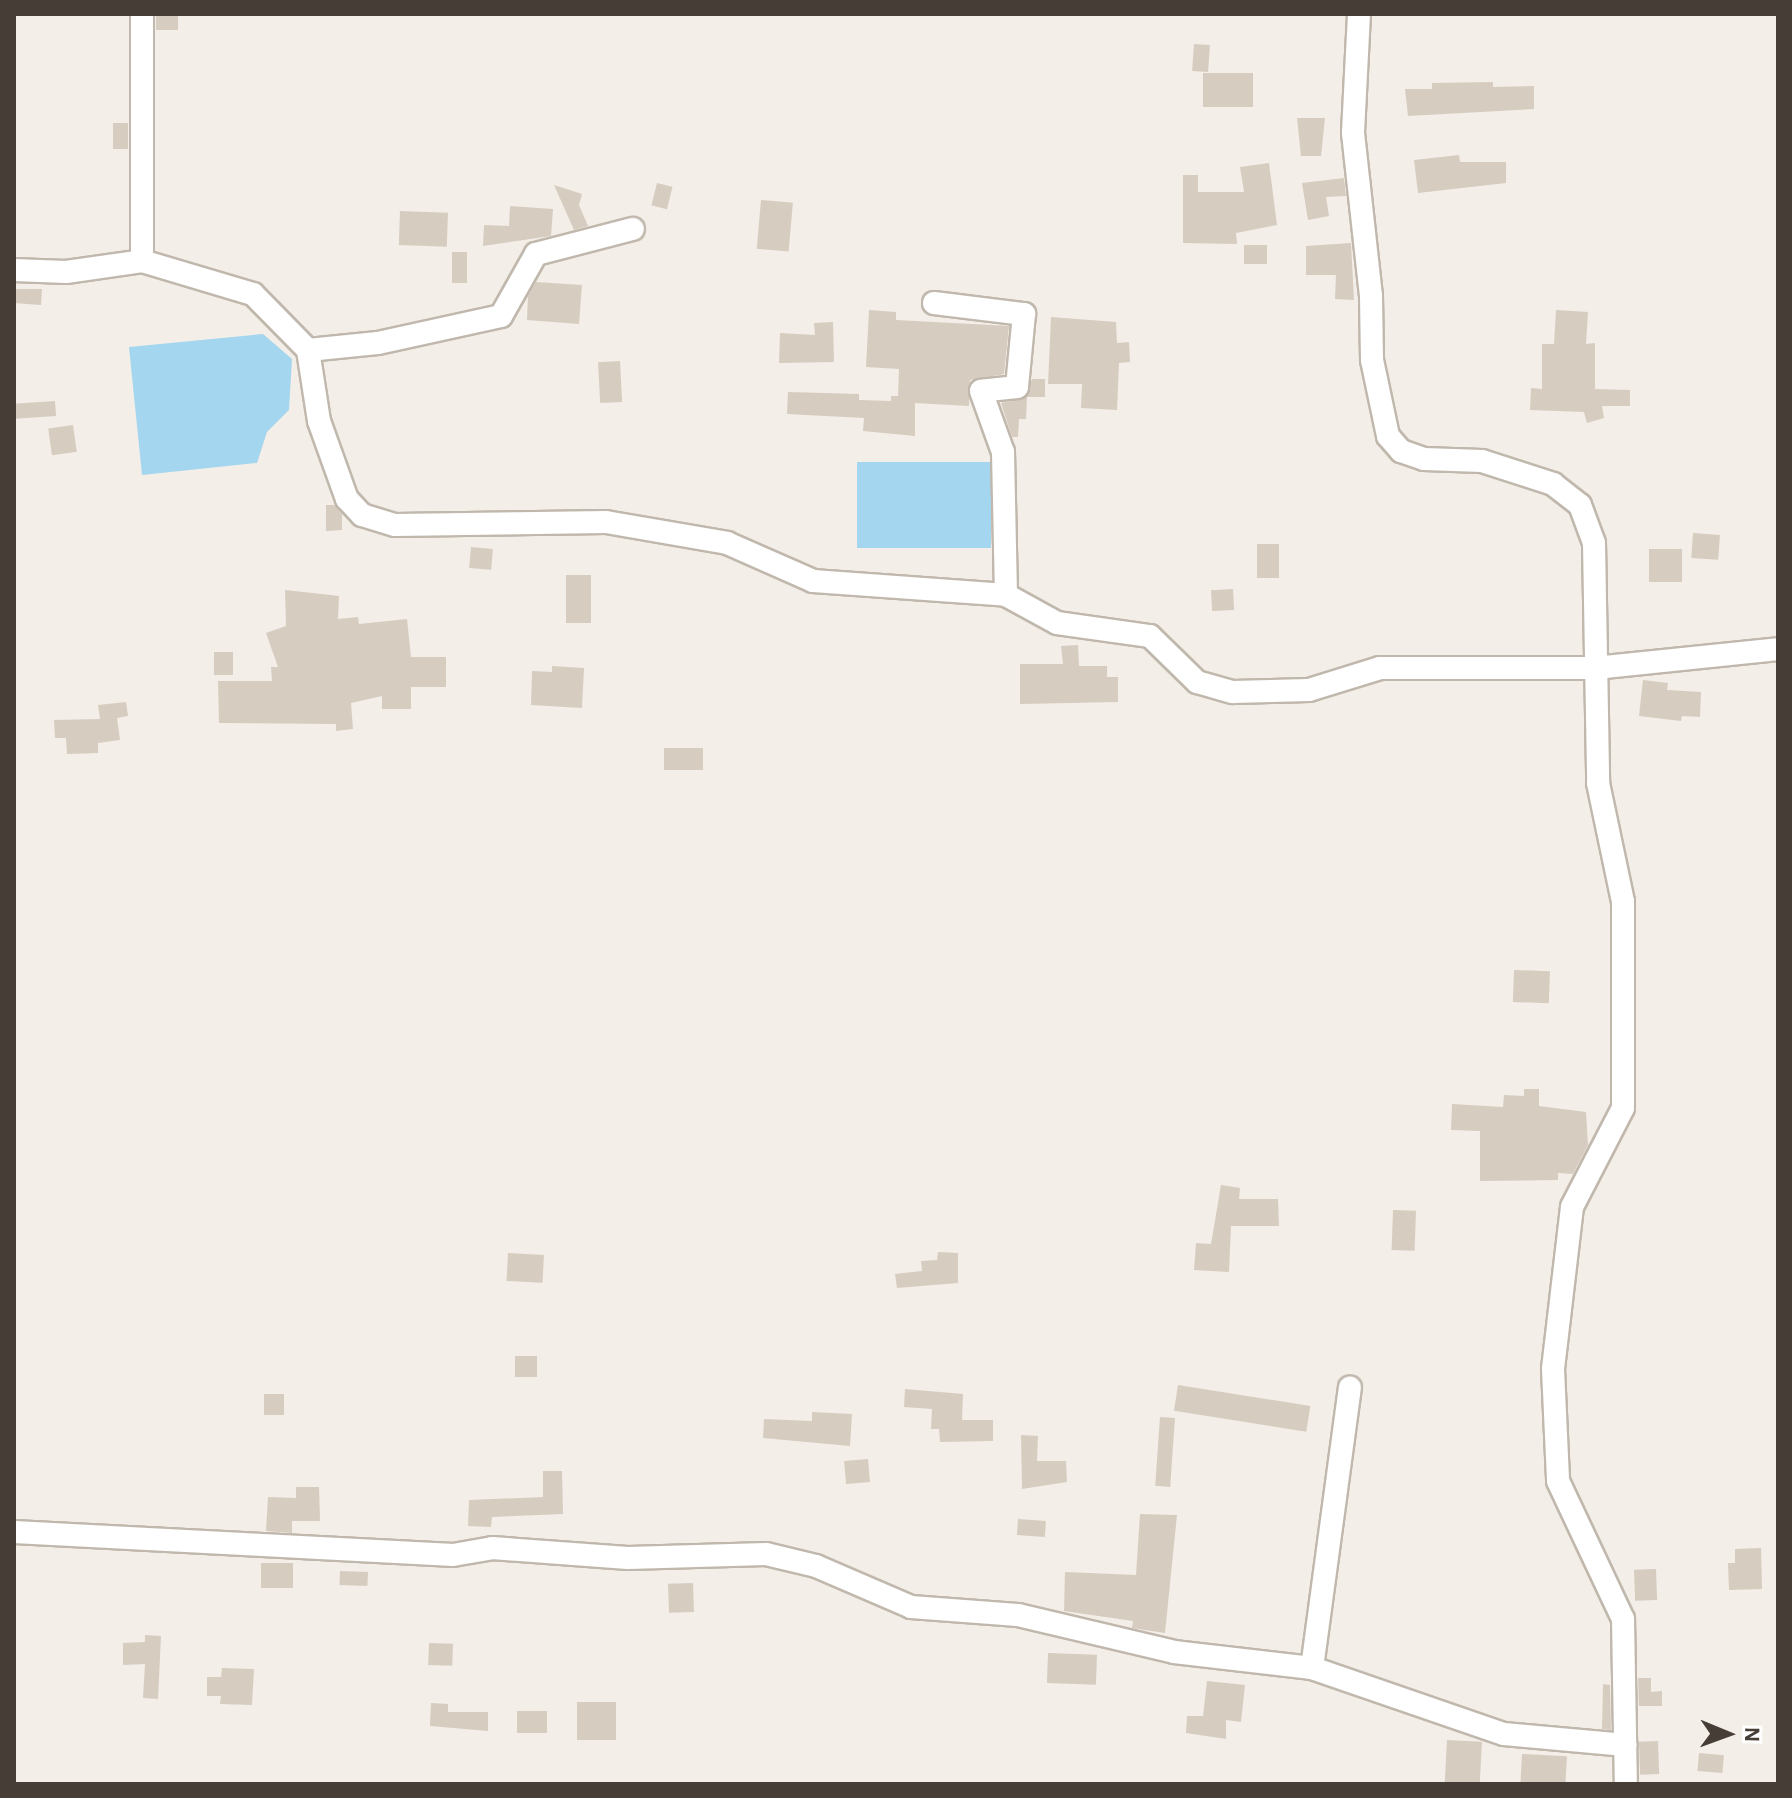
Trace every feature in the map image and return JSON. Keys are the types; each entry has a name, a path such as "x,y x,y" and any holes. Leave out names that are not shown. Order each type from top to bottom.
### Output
{"street":[{"path":"142,14 142,261"},
{"path":"1359,14 1353,133 1371,296 1372,360 1388,436 1401,451 1424,459 1482,461 1553,484 1580,505 1594,543 1598,783 1623,902 1623,1108 1572,1207 1553,1369 1558,1481 1623,1619 1626,1784"},
{"path":"308,350 378,343 501,316 536,254 633,229"},
{"path":"14,270 66,272 142,261 253,294 308,350 319,421 347,499 362,515 395,525 606,522 727,543 813,581 1006,595 1057,623 1150,636 1197,682 1233,692 1309,690 1380,668 1595,668 1778,649"},
{"path":"934,303 1024,314 1017,387 981,391 1003,452 1006,595"},
{"path":"1312,1668 1350,1388"},
{"path":"14,1532 453,1555 492,1548 628,1558 766,1554 816,1566 911,1607 1018,1615 1174,1652 1312,1668 1504,1734 1626,1745"}],"water":[{"path":"263,334 292,359 289,410 267,432 257,463 142,475 129,347"},
{"path":"857,462 991,462 991,548 857,548"}],"building":[{"path":"156,14 178,14 178,30 156,30"},
{"path":"1194,44 1210,45 1208,72 1192,71"},
{"path":"1203,73 1253,73 1253,107 1203,107"},
{"path":"1493,82 1493,87 1534,86 1534,109 1408,116 1405,89 1432,89 1432,83"},
{"path":"1297,118 1325,118 1321,156 1301,156"},
{"path":"113,123 128,123 128,149 113,149"},
{"path":"1459,155 1460,162 1506,162 1506,183 1418,193 1414,160"},
{"path":"1269,163 1277,225 1236,233 1237,244 1183,243 1183,175 1198,175 1198,192 1244,192 1240,167"},
{"path":"1344,178 1346,196 1326,197 1329,216 1308,220 1302,183"},
{"path":"657,183 673,187 667,209 651,205"},
{"path":"554,185 582,194 579,205 588,226 574,230"},
{"path":"761,200 793,203 789,252 757,249"},
{"path":"510,206 553,209 551,236 483,246 484,225 509,226"},
{"path":"400,211 448,213 447,247 399,245"},
{"path":"1351,243 1354,300 1335,299 1336,275 1306,275 1306,246"},
{"path":"1244,245 1267,245 1267,264 1244,264"},
{"path":"452,252 467,252 467,283 452,283"},
{"path":"536,282 582,285 579,324 527,320 528,296"},
{"path":"14,289 42,289 41,305 14,303"},
{"path":"869,310 896,312 896,320 1009,326 1004,374 970,380 969,406 915,403 915,436 863,431 864,418 787,414 788,392 859,394 859,400 891,401 891,396 898,396 899,369 866,367"},
{"path":"1556,310 1588,312 1586,344 1595,343 1595,389 1630,390 1630,406 1602,406 1604,418 1587,423 1584,412 1530,410 1531,388 1542,389 1542,344 1554,344"},
{"path":"1051,317 1116,322 1117,343 1129,342 1130,362 1119,363 1117,410 1081,408 1082,384 1048,384"},
{"path":"833,322 834,362 779,363 780,333 815,335 814,323"},
{"path":"620,361 622,402 600,403 598,362"},
{"path":"1032,379 1045,379 1045,397 1027,397 1026,419 1019,419 1018,437 1012,437 1001,403 1025,398"},
{"path":"55,401 56,416 15,419 14,404"},
{"path":"73,425 77,452 52,455 48,428"},
{"path":"326,505 334,505 342,514 342,530 326,531"},
{"path":"1693,533 1720,535 1718,560 1691,558"},
{"path":"1257,544 1279,544 1279,578 1257,578"},
{"path":"471,547 493,549 491,570 469,568"},
{"path":"1649,549 1682,549 1682,582 1649,582"},
{"path":"566,575 591,575 591,623 566,623"},
{"path":"1233,589 1234,610 1212,611 1211,590"},
{"path":"285,590 339,596 338,619 358,617 359,624 407,619 411,657 446,657 446,687 411,687 411,709 382,709 382,696 351,703 353,729 336,731 336,724 219,723 218,681 272,681 271,667 278,667 266,633 286,626"},
{"path":"1078,645 1079,666 1107,666 1107,677 1118,677 1118,702 1020,704 1020,664 1063,664 1061,646"},
{"path":"214,652 233,652 233,675 214,675"},
{"path":"552,666 584,668 582,708 531,705 532,671 552,672"},
{"path":"1643,680 1668,683 1667,690 1701,692 1700,717 1682,716 1681,721 1639,716"},
{"path":"126,702 128,716 117,718 120,740 98,743 98,753 67,754 66,738 55,738 54,720 100,719 98,705"},
{"path":"664,748 703,748 703,770 664,770"},
{"path":"1514,970 1550,971 1549,1003 1513,1002"},
{"path":"1524,1089 1539,1089 1539,1106 1586,1112 1588,1145 1573,1174 1558,1173 1558,1180 1480,1181 1480,1131 1451,1130 1452,1104 1503,1107 1504,1095 1524,1096"},
{"path":"1221,1185 1240,1188 1239,1199 1278,1199 1279,1226 1231,1226 1229,1272 1194,1270 1196,1243 1211,1244"},
{"path":"1393,1210 1416,1211 1415,1251 1392,1250"},
{"path":"938,1252 958,1253 958,1283 897,1288 895,1274 922,1271 921,1261 937,1260"},
{"path":"508,1253 544,1255 542,1283 507,1281"},
{"path":"515,1356 537,1356 537,1377 515,1377"},
{"path":"1178,1385 1310,1406 1306,1432 1174,1411"},
{"path":"905,1389 963,1394 962,1420 993,1420 993,1441 940,1442 939,1429 931,1429 932,1409 904,1407"},
{"path":"264,1394 284,1394 284,1415 264,1415"},
{"path":"812,1412 852,1414 850,1446 763,1438 764,1419 812,1421"},
{"path":"1160,1417 1175,1418 1170,1487 1155,1486"},
{"path":"1021,1435 1038,1436 1037,1461 1066,1461 1067,1482 1022,1489"},
{"path":"868,1459 870,1482 846,1484 844,1461"},
{"path":"543,1471 562,1471 563,1514 492,1517 491,1527 468,1526 469,1500 543,1497"},
{"path":"296,1487 319,1487 320,1521 292,1521 292,1533 266,1531 268,1497 296,1498"},
{"path":"1140,1514 1177,1515 1165,1633 1132,1628 1133,1621 1064,1611 1065,1572 1136,1575"},
{"path":"1018,1519 1046,1521 1045,1537 1017,1535"},
{"path":"1761,1548 1762,1589 1729,1590 1728,1563 1735,1563 1735,1549"},
{"path":"261,1563 293,1563 293,1588 261,1588"},
{"path":"1656,1569 1657,1600 1635,1601 1634,1570"},
{"path":"340,1571 368,1572 367,1586 340,1585"},
{"path":"693,1583 694,1612 669,1613 668,1584"},
{"path":"145,1635 161,1636 158,1699 143,1698 145,1664 123,1665 123,1643 145,1642"},
{"path":"429,1643 453,1644 452,1666 428,1665"},
{"path":"1048,1653 1097,1655 1096,1685 1047,1683"},
{"path":"222,1668 254,1669 252,1705 220,1704 221,1696 207,1696 207,1677 221,1677"},
{"path":"1638,1678 1651,1678 1651,1692 1662,1691 1662,1706 1639,1706"},
{"path":"1207,1681 1245,1685 1241,1722 1226,1720 1226,1739 1186,1733 1187,1716 1203,1716"},
{"path":"1603,1684 1610,1685 1611,1730 1602,1729"},
{"path":"577,1702 616,1702 616,1740 577,1740"},
{"path":"431,1703 448,1704 448,1712 488,1712 488,1731 430,1726"},
{"path":"517,1711 547,1711 547,1733 517,1733"},
{"path":"1447,1740 1482,1742 1480,1784 1445,1784"},
{"path":"1658,1741 1659,1774 1640,1775 1639,1742"},
{"path":"1699,1753 1724,1755 1722,1773 1697,1771"},
{"path":"1522,1754 1567,1756 1565,1784 1520,1784"}]}
